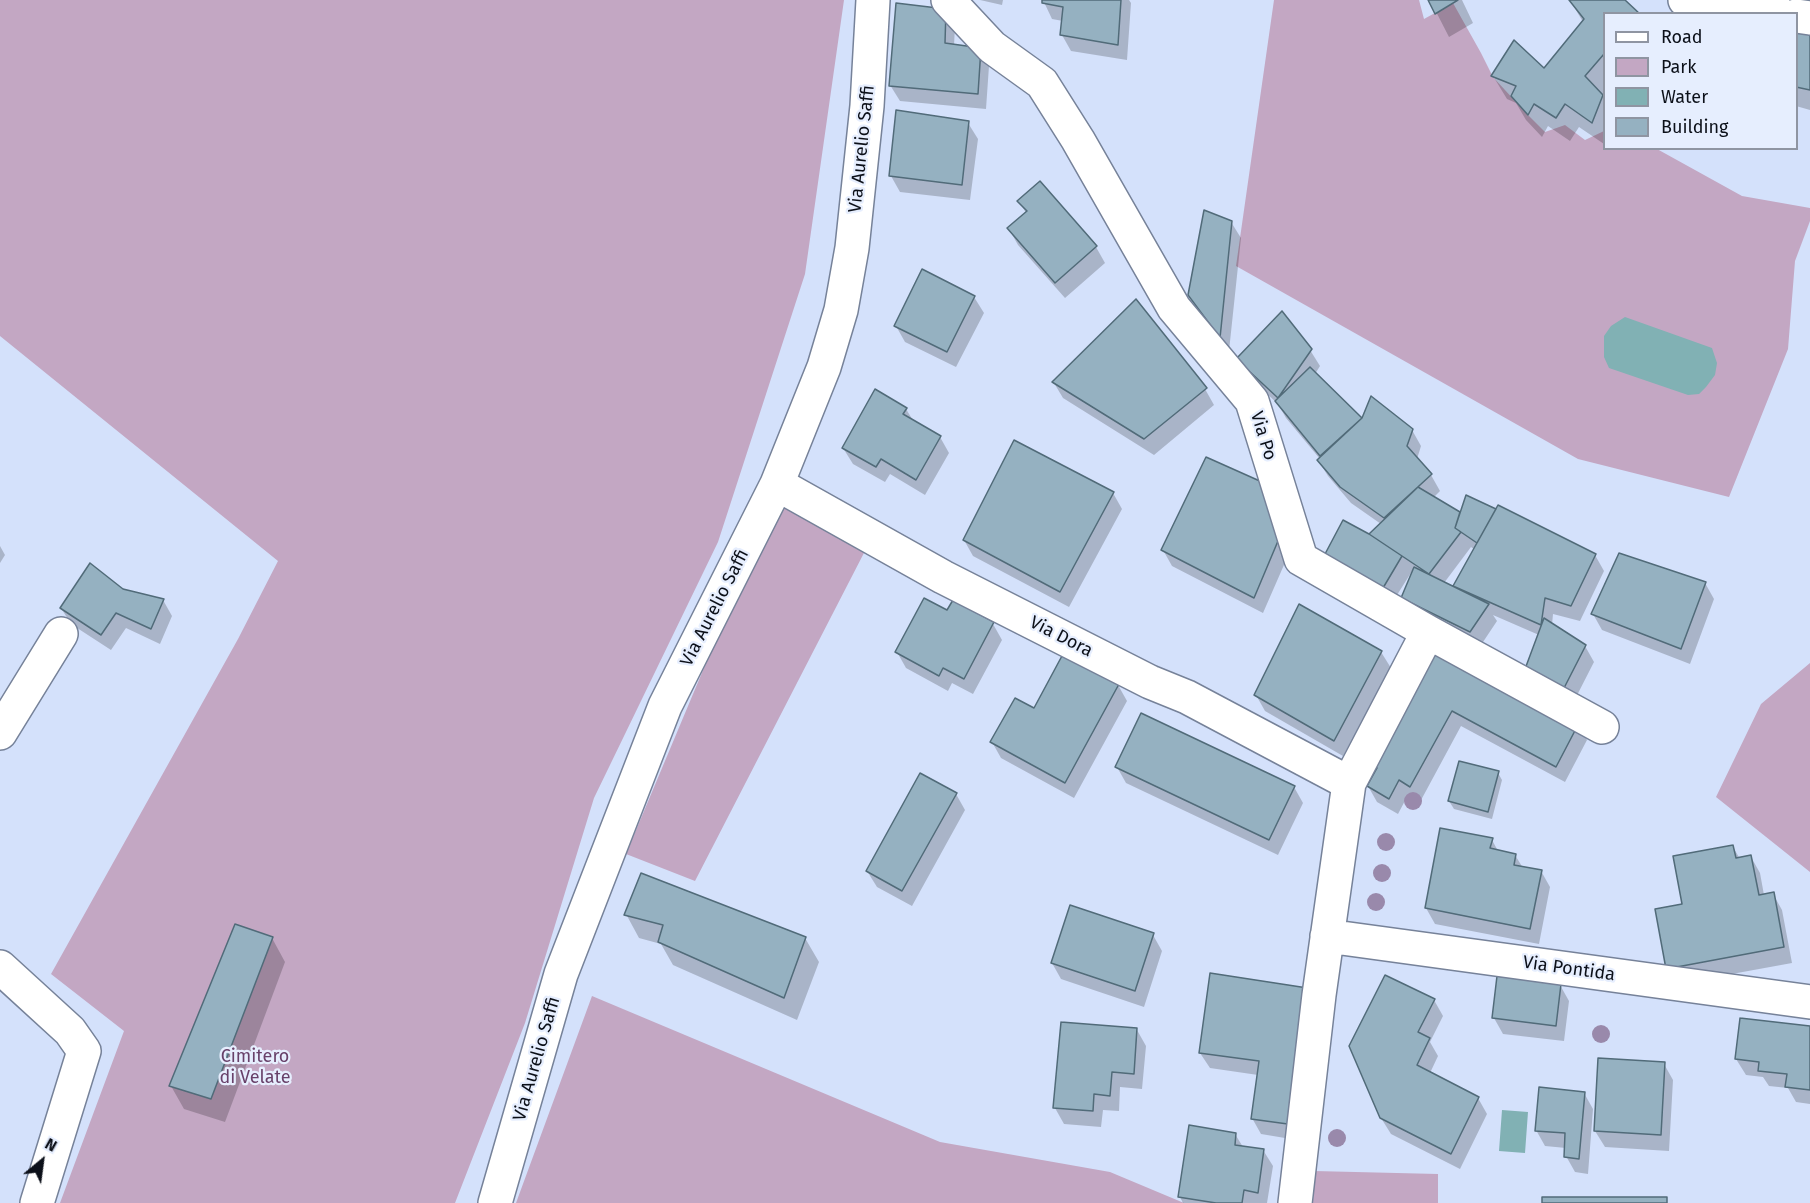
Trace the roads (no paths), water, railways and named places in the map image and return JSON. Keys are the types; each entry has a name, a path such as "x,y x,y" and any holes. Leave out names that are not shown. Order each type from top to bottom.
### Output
{"street":[{"name":"Via Aurelio Saffi","path":"495,1203 561,974 665,706 777,484 824,367 842,310 852,248 866,118 873,0"},
{"name":"Via Po","path":"948,0 992,47 1042,83 1078,140 1174,308 1252,401 1301,559 1428,632 1602,727"},
{"path":"1685,0 1699,7 1757,12"},
{"name":"Via Dora","path":"777,484 943,577 1150,682 1187,697 1348,783"},
{"path":"1295,1203 1348,783 1428,632"},
{"path":"0,733 61,634"},
{"name":"Via Pontida","path":"1328,936 1810,1002"},
{"path":"0,967 70,1031 84,1051 37,1203"}],"water":[{"path":"1625,317 1712,348 1717,363 1715,375 1699,394 1688,395 1609,368 1604,357 1604,336 1611,326"},
{"path":"1502,1110 1528,1112 1525,1153 1499,1151"}],"park label":[{"name":"Cimitero di Velate","path":"255,1067"}]}
